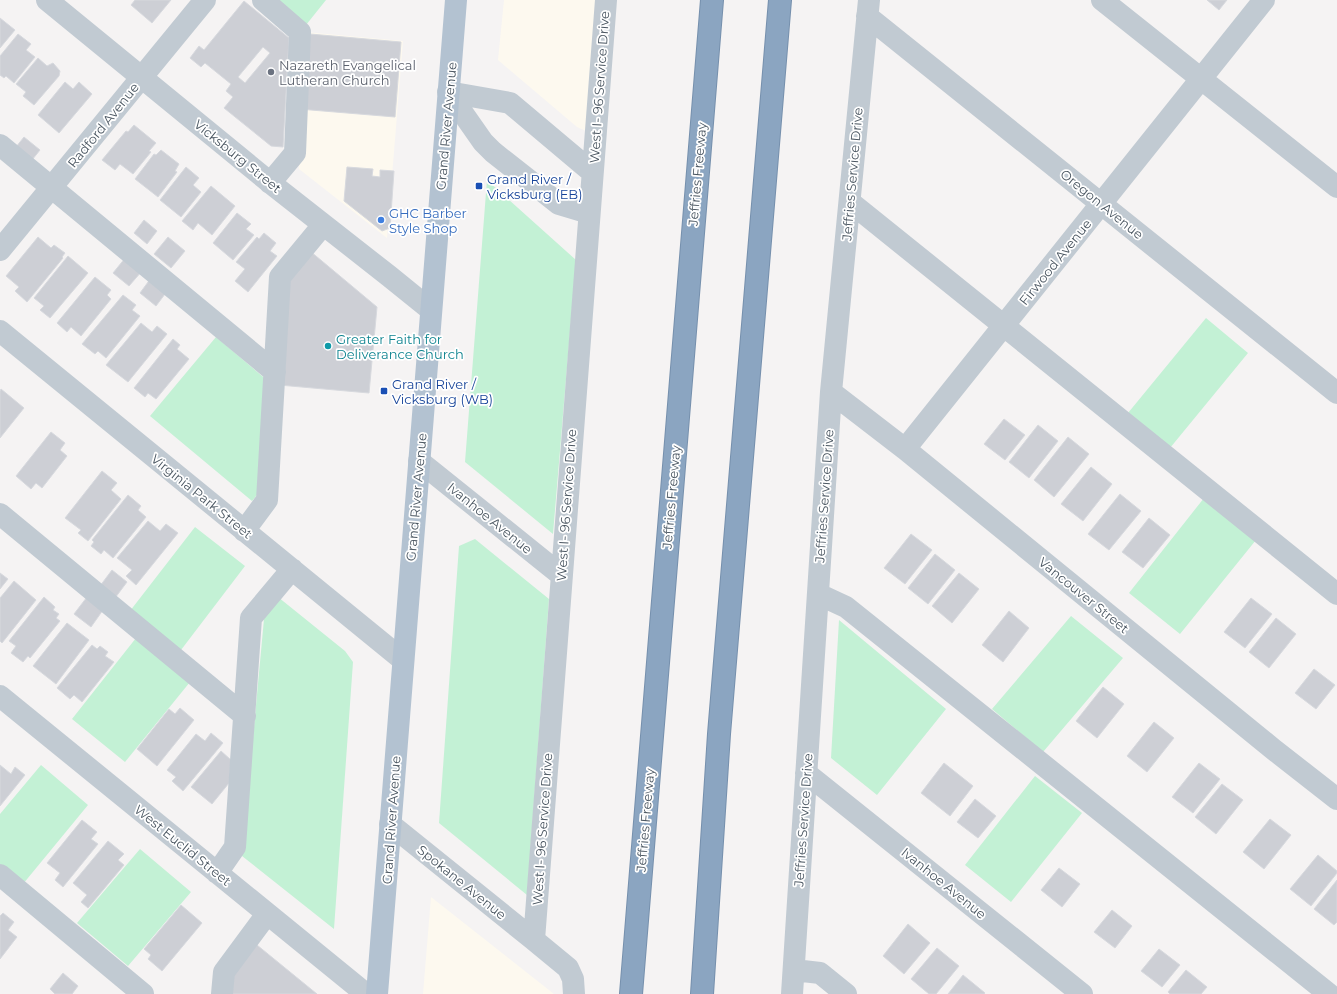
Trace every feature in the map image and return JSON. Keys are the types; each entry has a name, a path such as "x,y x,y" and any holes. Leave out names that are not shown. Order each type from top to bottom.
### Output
{"highway":[{"name":"Jeffries Freeway","path":"630,994 712,0"},
{"path":"702,994 719,734 780,0"}],"main road":[{"name":"Grand River Avenue","path":"377,994 456,0"}],"street":[{"name":"Vicksburg Street","path":"47,0 323,225 431,310"},
{"name":"Radford Avenue","path":"0,250 205,0"},
{"path":"263,0 300,32 295,153 270,182"},
{"name":"West I- 96 Service Drive","path":"534,940 606,0"},
{"path":"1102,0 1337,187"},
{"name":"Firwood Avenue","path":"905,449 1264,0"},
{"name":"Jeffries Service Drive","path":"792,994 831,392 868,8"},
{"name":"Oregon Avenue","path":"868,8 1102,204 1337,392"},
{"path":"448,92 510,103 592,172"},
{"path":"448,92 483,142 493,152 559,204 589,213"},
{"path":"0,145 275,372"},
{"path":"850,202 1337,594"},
{"path":"244,530 267,500 280,277 323,225"},
{"name":"Virginia Park Street","path":"0,331 403,660"},
{"name":"Vancouver Street","path":"831,392 905,449 1273,749 1337,799"},
{"name":"Ivanhoe Avenue","path":"419,461 561,575"},
{"path":"0,514 245,716"},
{"path":"217,872 235,847 251,618 292,569"},
{"path":"818,594 846,607 1329,994"},
{"name":"West Euclid Street","path":"0,696 366,994"},
{"name":"Ivanhoe Avenue","path":"806,772 1082,994"},
{"name":"Spokane Avenue","path":"390,824 534,940"},
{"path":"0,875 144,994"},
{"path":"222,994 224,972 267,914"},
{"path":"534,940 568,968 573,980 574,994"},
{"path":"794,970 820,973 846,994"}],"shaded area":[{"path":"504,0 599,0 586,131 577,127 498,60"},
{"path":"305,32 403,41 387,238 299,169"},
{"path":"431,897 554,994 423,994"}],"green space":[{"path":"274,0 326,0 306,25"},
{"path":"487,180 576,260 553,534 465,462"},
{"path":"1206,318 1248,353 1170,448 1128,413"},
{"path":"216,337 268,381 262,489 252,501 150,416"},
{"path":"1204,498 1256,540 1180,634 1129,593"},
{"path":"195,527 245,566 181,650 130,611"},
{"path":"475,539 549,599 527,895 439,823 459,546"},
{"path":"278,597 345,651 353,662 334,929 242,856 264,619"},
{"path":"1071,616 1123,658 1043,752 992,709"},
{"path":"839,620 946,709 877,795 831,758"},
{"path":"136,638 190,682 125,762 72,719"},
{"path":"41,765 88,805 23,884 0,864 0,814"},
{"path":"1035,776 1082,813 1011,902 965,865"},
{"path":"140,849 191,892 128,966 77,923"}],"building":[{"path":"135,0 171,0 152,23 131,5"},
{"path":"1207,0 1227,0 1219,10"},
{"name":"Nazareth Evangelical Lutheran Church","path":"244,1 289,38 283,147 271,146 224,108 233,97 226,91 231,84 205,63 201,67 190,58 199,46 204,50","holes":["263,47 270,53 245,83 238,77"]},
{"path":"0,18 15,30 0,48"},
{"path":"18,34 31,44 26,50 35,57 14,83 6,76 4,78 0,75 0,56"},
{"path":"310,34 401,42 395,117 299,109"},
{"path":"38,58 47,66 53,63 60,71 59,76 34,105 23,96 26,92 16,84"},
{"path":"65,82 73,89 79,82 92,94 59,133 38,115"},
{"path":"134,125 156,143 149,151 151,152 133,174 120,164 115,170 102,160 126,131 128,132"},
{"path":"24,137 40,150 32,160 16,147"},
{"path":"161,150 179,164 175,171 177,172 158,197 135,179 154,154 156,155"},
{"path":"186,167 199,178 193,185 201,192 181,217 160,200"},
{"path":"347,167 373,169 372,176 380,177 380,170 394,171 390,228 382,231 344,201"},
{"path":"211,186 235,206 212,235 198,223 193,230 182,221"},
{"path":"237,213 251,224 246,229 254,235 233,260 213,243"},
{"path":"144,220 157,231 147,244 134,233"},
{"path":"264,233 276,243 270,251 277,256 248,292 235,281 245,269 236,262 257,237 259,239"},
{"path":"38,237 51,248 54,245 65,253 62,257 63,258 27,302 15,291 19,287 6,276"},
{"path":"168,237 185,251 171,268 154,254"},
{"name":"Greater Faith for Deliverance Church","path":"310,251 377,307 369,393 279,385 289,276"},
{"path":"68,256 88,273 50,318 40,310 44,306 34,298"},
{"path":"126,257 142,271 129,286 113,273"},
{"path":"95,277 111,290 107,295 111,299 81,336 71,327 67,332 57,323"},
{"path":"151,278 168,290 156,306 140,293"},
{"path":"123,295 136,305 132,310 140,316 106,358 98,351 95,354 82,344"},
{"path":"141,323 152,332 157,326 167,334 128,382 106,365"},
{"path":"173,339 180,345 177,349 189,359 156,399 148,393 145,397 134,388"},
{"path":"1,389 24,408 0,438 0,391"},
{"path":"1004,419 1025,435 1005,460 984,444"},
{"path":"1038,425 1058,441 1029,478 1009,462"},
{"path":"51,432 65,443 60,450 67,456 42,488 36,483 31,489 16,476"},
{"path":"1068,437 1089,454 1054,497 1034,480"},
{"path":"1091,467 1112,484 1083,521 1061,504"},
{"path":"102,471 117,483 111,490 121,499 88,541 78,533 81,530 65,518"},
{"path":"1120,494 1141,511 1109,550 1088,534"},
{"path":"128,495 141,506 138,510 146,517 113,558 104,550 101,554 91,546 94,542 92,540"},
{"path":"1149,518 1170,535 1143,568 1122,552"},
{"path":"148,521 160,531 166,524 178,533 136,585 126,576 132,570 117,558"},
{"path":"911,534 932,550 905,584 884,568"},
{"path":"935,554 955,570 928,604 908,588"},
{"path":"112,570 127,582 115,598 100,586"},
{"path":"0,573 8,579 0,589"},
{"path":"959,573 979,589 952,623 932,606"},
{"path":"14,581 36,600 2,643 0,641 0,598"},
{"path":"44,597 55,607 53,610 59,614 56,618 60,621 30,658 28,656 23,662 11,653 16,646 9,641"},
{"path":"87,597 103,610 91,627 74,614"},
{"path":"1251,598 1272,614 1245,648 1224,632"},
{"path":"1009,611 1029,628 1003,662 982,645"},
{"path":"1276,618 1296,634 1269,668 1249,652"},
{"path":"67,623 89,640 56,684 33,666"},
{"path":"92,645 97,649 100,646 108,652 105,656 114,662 82,702 74,695 70,699 57,688"},
{"path":"1314,669 1335,685 1316,709 1295,693"},
{"path":"1103,687 1124,704 1097,738 1076,721"},
{"path":"180,708 194,720 157,766 137,749 169,709 175,714"},
{"path":"1154,722 1174,738 1147,772 1127,756"},
{"path":"211,733 223,743 183,791 172,781 176,777 167,770 196,734 205,741"},
{"path":"221,751 231,760 229,783 212,804 191,787"},
{"path":"944,763 973,786 950,816 921,793"},
{"path":"1199,763 1220,779 1193,813 1172,797"},
{"path":"0,765 11,774 15,767 25,775 0,806"},
{"path":"1222,784 1243,800 1216,834 1195,817"},
{"path":"975,799 996,816 978,838 957,822"},
{"path":"1270,819 1291,835 1264,869 1243,852"},
{"path":"82,820 97,832 91,839 98,844 63,887 55,880 60,873 47,863"},
{"path":"108,841 124,854 118,860 124,865 88,908 81,902 87,895 73,883"},
{"path":"1318,855 1337,871 1337,873 1311,906 1290,889"},
{"path":"1059,868 1080,884 1062,907 1041,890"},
{"path":"1337,880 1337,922 1334,925 1314,909"},
{"path":"181,905 202,923 162,971 148,959 151,955 144,949"},
{"path":"1112,910 1132,926 1115,948 1094,932"},
{"path":"3,913 14,922 8,930 17,937 0,959 0,916"},
{"path":"908,924 930,943 904,974 883,956"},
{"path":"257,945 317,994 230,994 233,975"},
{"path":"937,948 959,966 936,994 929,994 911,979"},
{"path":"1159,949 1180,965 1162,987 1141,971"},
{"path":"1186,970 1207,987 1201,994 1170,994 1168,992"},
{"path":"63,973 78,986 72,994 55,994 50,989"},
{"path":"963,975 985,993 948,994"}],"place":[{"name":"Nazareth Evangelical Lutheran Church","path":"271,72"},
{"name":"Grand River / Vicksburg (EB)","path":"479,186"},
{"name":"GHC Barber Style Shop","path":"381,220"},
{"name":"Greater Faith for Deliverance Church","path":"328,346"},
{"name":"Grand River / Vicksburg (WB)","path":"384,391"}]}
